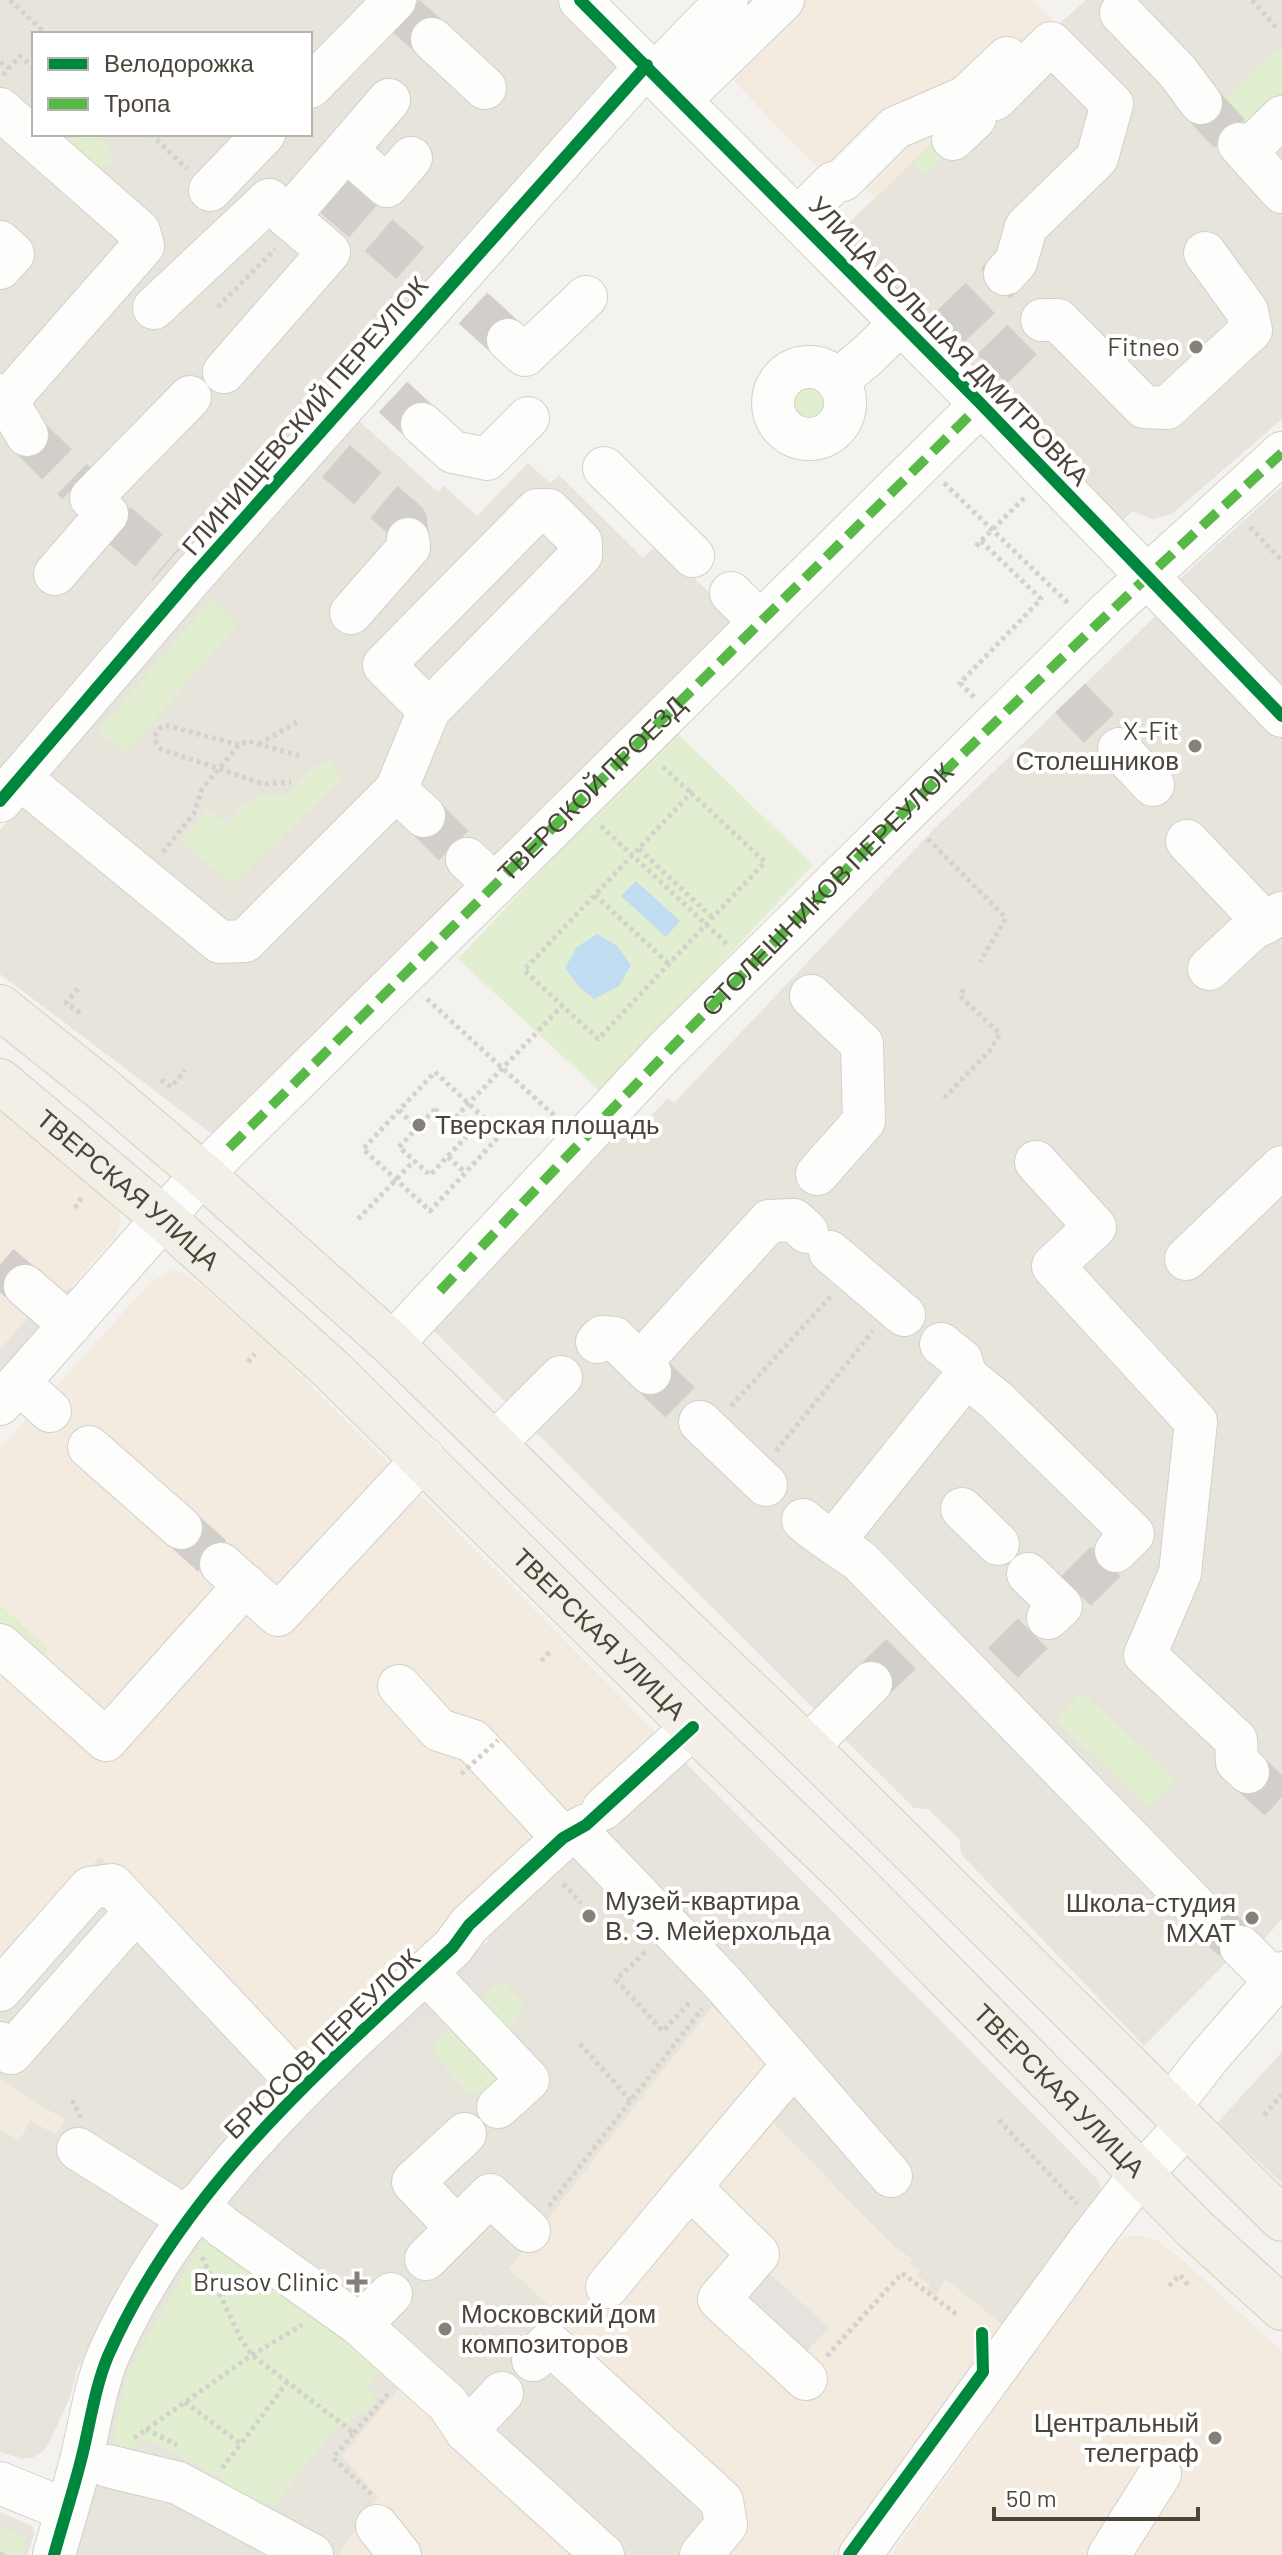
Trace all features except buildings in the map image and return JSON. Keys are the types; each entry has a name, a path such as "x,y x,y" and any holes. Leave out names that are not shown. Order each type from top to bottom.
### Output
{"main road":[{"path":"0,1007 105,1091 216,1161 392,1344 807,1747 1282,2219"},
{"name":"ТВЕРСКАЯ УЛИЦА","path":"0,1081 163,1218 331,1369 424,1458 693,1727 849,1877 1140,2175 1282,2308"}],"street":[{"name":"УЛИЦА БОЛЬШАЯ ДМИТРОВКА","path":"580,0 798,218 926,333 981,389 1147,576 1282,716"},
{"path":"661,79 727,0"},
{"path":"661,79 783,0"},
{"path":"1121,13 1177,71 1201,103"},
{"path":"312,85 406,14 485,88"},
{"path":"798,218 833,183 843,180 895,128 966,97 1047,21"},
{"path":"974,119 1051,43 1112,104 1097,158 1026,227 1016,262 1005,274"},
{"name":"ГЛИНИЩЕВСКИЙ ПЕРЕУЛОК","path":"10,789 176,574 324,450 395,399 447,290 661,79"},
{"path":"293,221 324,188 346,150 389,100"},
{"path":"0,109 139,231 143,246 11,410"},
{"path":"1282,117 1242,148 1282,192"},
{"path":"210,190 262,136"},
{"path":"346,150 387,186 411,158"},
{"path":"154,308 269,200 329,252 237,356"},
{"path":"0,242 13,254 0,268"},
{"path":"1042,320 1058,320 1144,407 1167,408 1251,330 1247,311 1205,253"},
{"path":"508,340 525,355 586,297"},
{"path":"837,381 867,356 926,333"},
{"name":"ТВЕРСКОЙ ПРОЕЗД","path":"9,1393 163,1218 481,872 577,804 922,462 981,389"},
{"path":"55,574 98,505 190,397"},
{"path":"395,399 453,452 487,459 528,418"},
{"name":"СТОЛЕШНИКОВ ПЕРЕУЛОК","path":"392,1344 665,1051 774,968 903,813 998,720 1058,686 1092,628 1282,453"},
{"path":"604,468 693,556"},
{"path":"10,789 142,877 220,942 245,941 410,803 429,710 581,555 581,542 549,510 537,510 384,665 429,710"},
{"path":"351,613 409,547 408,539"},
{"path":"731,593 760,622"},
{"path":"1119,749 1153,785"},
{"path":"1187,841 1274,918 1252,929 1209,969"},
{"path":"774,968 862,1044 864,1121 817,1174"},
{"path":"1036,1162 1095,1227 1053,1266 1196,1422 1180,1573 1145,1655 1236,1740 1237,1762 1248,1772"},
{"path":"1186,1259 1282,1167"},
{"path":"597,1342 602,1337 614,1338 645,1368 769,1221 794,1220 825,1257 892,1318"},
{"path":"25,1286 70,1325"},
{"path":"941,1344 961,1360 966,1376 997,1401 1133,1534 1116,1551"},
{"path":"966,1376 818,1531 860,1561 917,1638 992,1674 1201,1912"},
{"path":"495,1443 561,1377"},
{"path":"9,1393 50,1411"},
{"path":"704,1426 761,1480"},
{"path":"89,1447 181,1528"},
{"path":"0,1645 106,1740 233,1574 278,1615 424,1458"},
{"path":"962,1509 998,1544"},
{"path":"1028,1574 1062,1605"},
{"path":"807,1747 871,1683"},
{"path":"399,1686 439,1730 473,1741 577,1836 709,1990 794,2064 891,2176"},
{"name":"БРЮСОВ ПЕРЕУЛОК","path":"54,2555 107,2359 135,2302 194,2223 236,2158 302,2087 453,1947 469,1925 577,1836 693,1727"},
{"path":"0,1990 90,1888 112,1885 302,2087"},
{"path":"0,2043 11,2053 136,1911"},
{"path":"860,2555 1140,2175 1178,2117 1208,2058 1279,1977 1241,1947"},
{"path":"426,1972 528,2080 498,2107"},
{"path":"607,2287 794,2064"},
{"path":"457,2228 413,2182 465,2134"},
{"path":"78,2149 194,2223 223,2227 347,2315 448,2404 466,2431 603,2555"},
{"path":"690,2187 758,2254 719,2299 806,2379"},
{"path":"426,2259 490,2195 529,2231"},
{"path":"347,2315 391,2294"},
{"path":"533,2360 549,2343 722,2501 726,2525 701,2555"},
{"path":"466,2431 502,2393"},
{"path":"115,2456 178,2483 312,2555"},
{"path":"1109,2555 1160,2474"},
{"path":"0,2483 66,2510"}],"path":[{"path":"10,0 44,32"},
{"path":"1252,0 1278,30"},
{"path":"0,62 9,68 20,56 32,66"},
{"path":"153,136 210,190"},
{"path":"218,307 293,221"},
{"path":"188,276 218,307 237,356"},
{"path":"922,462 1092,628"},
{"path":"998,720 960,683 1041,599 978,543 1022,500"},
{"path":"1227,503 1282,561"},
{"path":"258,744 297,722"},
{"path":"239,745 165,725 158,729 155,736 161,749 263,784 291,782"},
{"path":"142,877 194,813 202,789 239,745 248,741 300,756"},
{"path":"660,765 691,793 765,862 598,1039 524,970 691,793"},
{"path":"577,804 613,842 632,855 706,924 774,968"},
{"path":"903,813 1006,918 980,962"},
{"path":"639,849 713,918"},
{"path":"595,895 669,964"},
{"path":"80,1013 66,1003 81,985"},
{"path":"944,1098 990,1050 1000,1034 960,996 964,988"},
{"path":"425,997 581,1140"},
{"path":"450,1123 562,1006"},
{"path":"161,1080 171,1087 185,1070"},
{"path":"435,1072 501,1134 430,1211 363,1149 399,1110 435,1072"},
{"path":"435,1109 466,1137 430,1175 399,1147 417,1128 435,1109"},
{"path":"399,1110 417,1128"},
{"path":"448,1157 466,1173"},
{"path":"358,1219 414,1161"},
{"path":"75,1191 83,1198 75,1208"},
{"path":"704,1426 825,1257"},
{"path":"761,1480 892,1318"},
{"path":"248,1362 255,1354"},
{"path":"541,1661 552,1650"},
{"path":"461,1774 498,1740"},
{"path":"577,1836 581,1903"},
{"path":"652,1945 616,1980 663,2031 709,1990"},
{"path":"529,2231 631,2101 709,1990"},
{"path":"580,2044 631,2101"},
{"path":"1264,2115 1282,2095"},
{"path":"999,2120 1078,2206"},
{"path":"194,2223 242,2341 252,2355 354,2433"},
{"path":"806,2379 902,2273 956,2314"},
{"path":"1169,2286 1180,2275 1190,2287"},
{"path":"115,2456 146,2429 252,2355 347,2315"},
{"path":"383,2525 333,2458 409,2369"},
{"path":"210,2462 223,2468 287,2382"},
{"path":"185,2402 241,2444"},
{"path":"146,2429 185,2449"}],"shaded area":[{"path":"0,0 568,0 613,44 618,73 0,776"},
{"path":"762,0 1033,0 1057,25 875,198 860,183 846,197 724,71"},
{"path":"1086,0 1282,0 1282,419 1172,514 1153,519 1132,511 1118,526 827,244 986,90"},
{"path":"358,420 438,492 444,486 477,516 528,463 550,483 559,475 643,558 659,544 735,618 215,1136 0,974 0,830"},
{"path":"1282,486 1282,699 1173,585"},
{"path":"1164,608 1282,732 1282,1919 1257,1947 1248,1940 1144,2046 961,1854 960,1840 928,1809 914,1808 432,1329 623,1112 640,1127 668,1098 674,1103 935,828"},
{"path":"0,1108 113,1204 119,1212 121,1223 115,1237 70,1287 60,1293 49,1292 0,1350"},
{"path":"173,1270 190,1276 272,1347 656,1732 295,2068 100,1856 0,1969 0,1448 151,1282"},
{"path":"70,1287 82,1297 0,1390 0,1350 49,1292 60,1293"},
{"path":"678,1755 1099,2181 1101,2194 1004,2326 946,2280 936,2297 926,2290 909,2263 912,2259 894,2247 746,2095 554,2336 735,2503 688,2555 620,2555 379,2497 339,2555 76,2555 122,2367 197,2234 488,1941 488,1929"},
{"path":"100,1856 295,2068 102,2324 77,2370 70,2397 44,2451 23,2459 0,2452 0,2129 19,2140 31,2120 64,2120 0,2080 0,1969"},
{"path":"499,1936 509,1950 225,2209 220,2202 317,2097 488,1941"},
{"path":"712,2007 776,2056 746,2095 894,2247 912,2259 910,2263 920,2270 916,2275 930,2284 927,2290 936,2296 946,2280 1004,2326 839,2555 688,2555 734,2504 554,2336 566,2321 509,2269"},
{"path":"1282,2052 1282,2183 1217,2123"},
{"path":"0,2080 65,2120 55,2135 31,2120 19,2140 0,2129"},
{"path":"1129,2236 1156,2240 1180,2258 1282,2351 1282,2555 891,2555 1110,2246"},
{"path":"766,2270 829,2328 801,2357 739,2299"},
{"path":"416,2368 620,2555 339,2555 378,2497 342,2456"},
{"path":"0,2512 32,2526 34,2534 27,2555 0,2555"}],"green space":[{"path":"1277,49 1282,54 1282,97 1251,127 1224,100"},
{"path":"71,136 102,136 110,150 110,162 98,169 71,146"},
{"path":"941,136 952,147 924,175 913,164"},
{"path":"807,380 821,384 831,399 826,418 811,426 794,421 786,405 791,388"},
{"path":"212,599 238,624 125,754 98,731"},
{"path":"675,731 813,865 601,1092 458,959"},
{"path":"330,760 341,778 233,885 180,841 207,809 226,824 251,800 286,795 316,765"},
{"path":"0,1605 48,1648 42,1655 0,1624"},
{"path":"1082,1692 1176,1779 1149,1808 1056,1721"},
{"path":"504,1983 522,2002 522,2012 512,2023 511,2030 528,2052 482,2093 474,2096 434,2055 433,2048 496,1985"},
{"path":"203,2240 238,2251 383,2367 365,2389 375,2393 374,2405 332,2432 275,2504 269,2501 262,2507 232,2494 221,2477 144,2439 127,2451 111,2450 128,2371"},
{"path":"0,2526 23,2536 25,2544 22,2555 0,2555"}],"water":[{"path":"636,881 680,921 666,937 621,896"},
{"path":"597,934 617,946 631,965 619,986 594,999 579,987 565,968 577,947"}],"tunnel":[{"path":"406,16 432,39"},
{"path":"1201,103 1239,144"},
{"path":"331,194 422,273"},
{"path":"950,327 1005,274"},
{"path":"473,308 508,340"},
{"path":"992,369 1042,320"},
{"path":"393,397 422,424"},
{"path":"27,435 77,484"},
{"path":"336,461 406,521 408,539"},
{"path":"117,523 166,565"},
{"path":"1070,698 1119,749"},
{"path":"424,816 467,859"},
{"path":"0,1265 25,1286"},
{"path":"650,1373 700,1422"},
{"path":"181,1528 221,1564"},
{"path":"1076,1591 1116,1551"},
{"path":"1003,1663 1048,1618"},
{"path":"871,1683 908,1647"},
{"path":"1248,1772 1282,1803"},
{"path":"1201,1912 1241,1947"}],"marked path":[{"path":"229,1148 981,404"},
{"path":"440,1291 852,863 1065,656 1282,453"}],"cycle path":[{"path":"580,0 981,404 1282,716"},
{"path":"0,801 191,578 647,65"},
{"path":"54,2555 108,2356 139,2295 175,2238 215,2185 305,2086 453,1947 469,1925 563,1838 586,1825 693,1727"},
{"path":"849,2555 983,2372 982,2333"}],"place":[{"name":"Fitneo","path":"1196,347"},
{"name":"X-Fit Столешников","path":"1195,746"},
{"name":"Тверская площадь","path":"419,1125"},
{"name":"Музей-квартира В. Э. Мейерхольда","path":"589,1916"},
{"name":"Школа-студия МХАТ","path":"1252,1918"},
{"name":"Brusov Clinic","path":"357,2282"},
{"name":"Московский дом композиторов","path":"445,2329"},
{"name":"Центральный телеграф","path":"1215,2438"}]}
